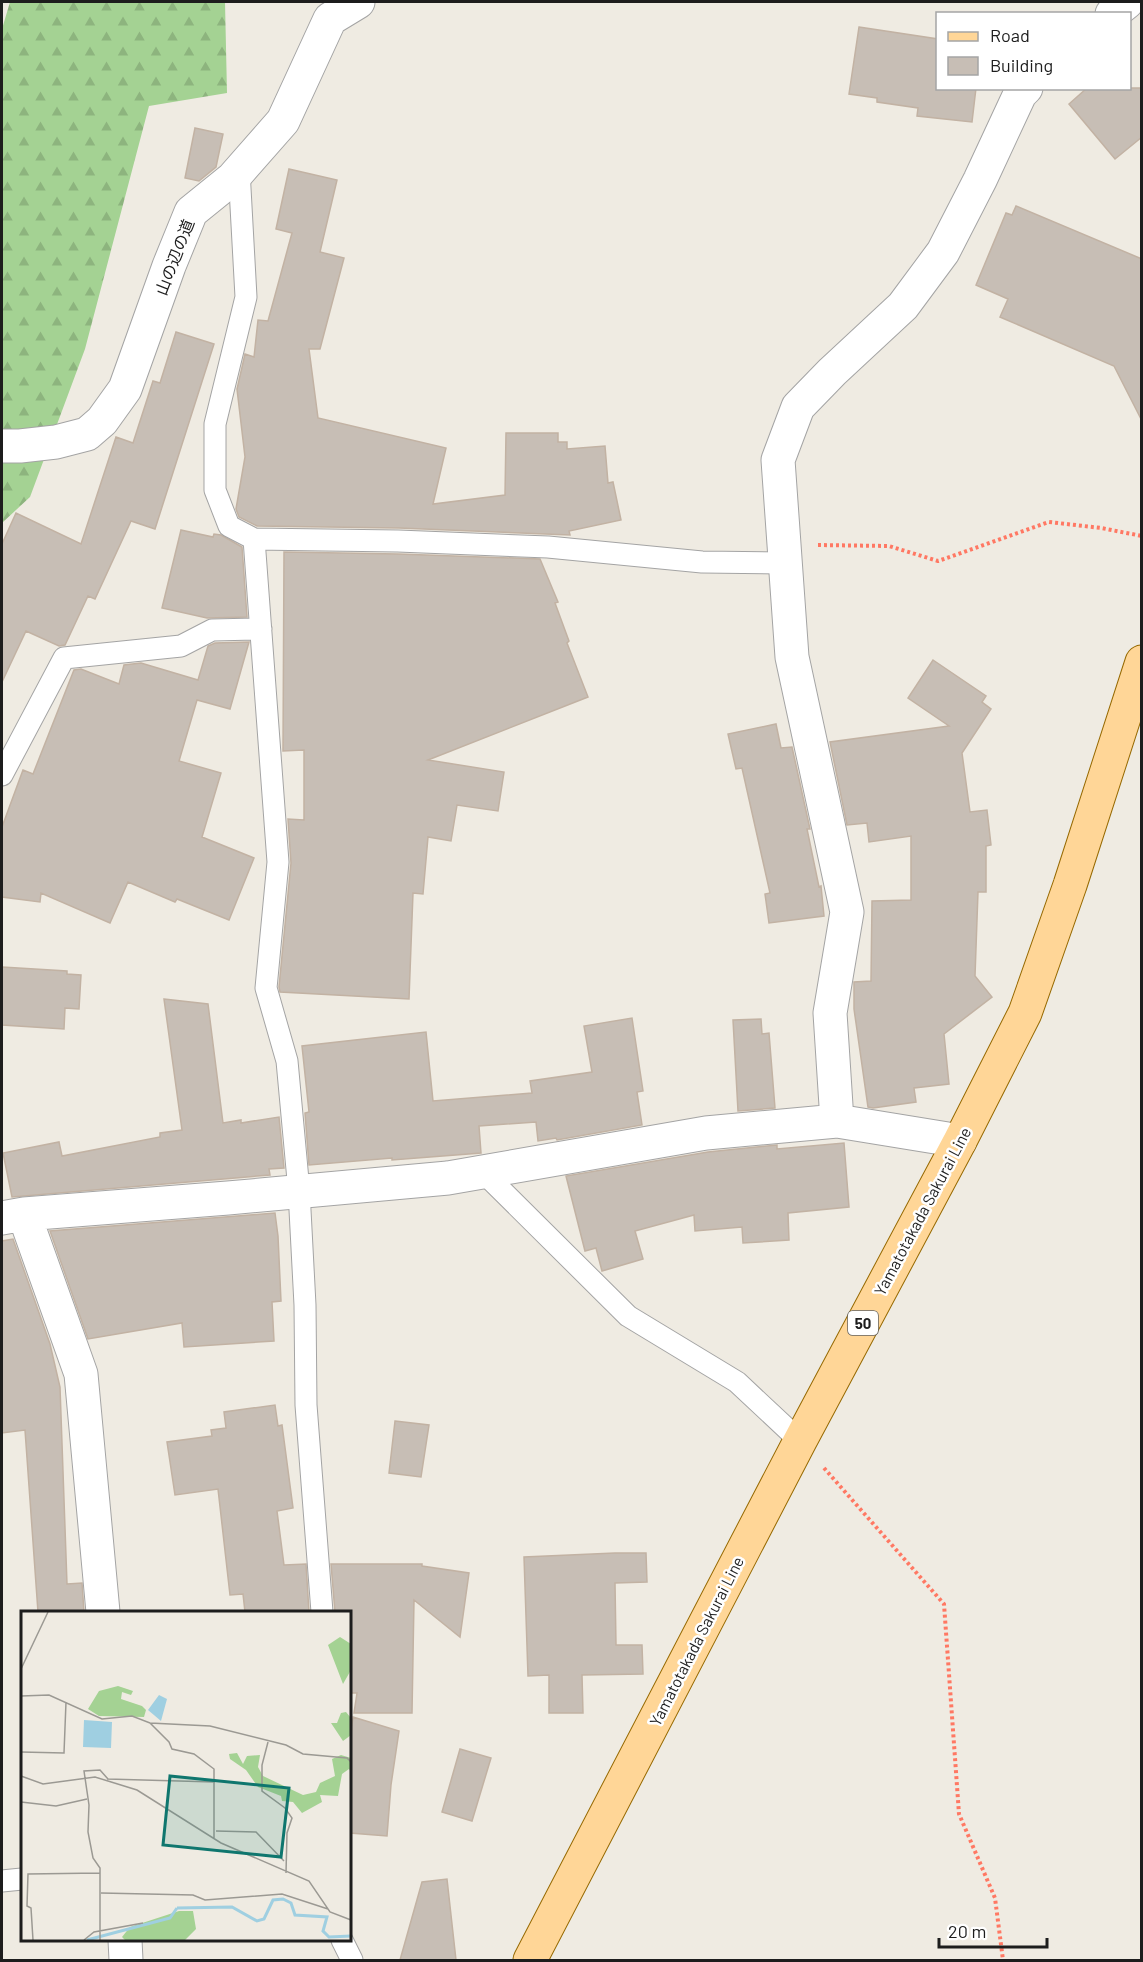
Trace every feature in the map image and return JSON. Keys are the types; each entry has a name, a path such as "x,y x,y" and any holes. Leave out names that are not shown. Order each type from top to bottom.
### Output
{"main road":[{"name":"Yamatotakada Sakurai Line","path":"530,1960 800,1441 960,1141 1024,1013 1070,885 1142,662"}],"street":[{"name":"山の辺の道","path":"2,446 56,442 87,434 102,421 125,389 191,212 233,178 283,121 330,19 358,2"},
{"path":"1114,12 1127,2"},
{"path":"837,1121 830,1013 847,912 792,657 778,460 798,407 903,306 943,252 1024,90"},
{"path":"103,1611 81,1374 13,1216 448,1178 706,1133 837,1121 960,1141"},
{"path":"125,1941 126,1960"}],"lane":[{"path":"239,170 246,297 215,424 215,490 229,526 254,540 398,541 548,547 702,562 785,554"},
{"path":"254,540 278,862 266,988 287,1061 299,1191 305,1305 306,1405 322,1611"},
{"path":"2,775 64,658 138,648 181,646 212,630 261,629"},
{"path":"483,1172 628,1316 737,1382 800,1441"},
{"path":"2,1881 21,1879"},
{"path":"342,1941 352,1960"}],"path":[{"path":"785,554 889,546 938,561 1049,522 1101,528 1142,536"},
{"path":"800,1441 944,1604 959,1814 995,1898 1004,1960"}],"green space":[{"path":"10,2 225,2 227,93 149,106 85,349 30,497 2,523 2,29"}],"building":[{"path":"859,27 936,39 936,90 976,90 972,122 917,116 918,108 877,102 877,98 849,94"},
{"path":"1142,88 1142,137 1115,159 1069,104 1085,90"},
{"path":"195,128 223,134 216,167 199,181 185,178"},
{"path":"289,169 337,180 320,252 344,258 320,349 309,349 318,418 446,448 433,504 505,495 506,433 558,433 558,442 567,442 567,449 605,446 608,483 613,482 621,520 569,531 570,535 399,528 257,526 239,517 236,509 245,457 237,389 245,354 254,357 258,320 268,321 292,233 276,229"},
{"path":"1016,206 1142,259 1142,421 1114,366 1000,317 1008,299 976,285 1006,213 1012,215"},
{"path":"176,332 214,344 155,529 131,521 95,599 88,596 65,645 59,646 26,631 2,682 2,544 16,513 81,544 116,437 133,443 153,381 160,383"},
{"path":"181,530 213,537 214,534 221,535 242,547 247,617 207,618 162,608"},
{"path":"284,552 540,559 558,602 555,603 569,641 567,643 588,697 428,760 504,772 498,811 457,805 451,841 428,837 423,894 413,893 409,999 280,992 291,863 288,819 304,820 304,750 283,751"},
{"path":"249,642 230,709 197,700 179,761 221,773 202,837 254,858 229,920 177,899 175,902 128,882 110,923 41,893 40,902 2,897 2,827 23,770 33,774 74,670 81,669 119,684 124,665 141,663 198,680 208,646 215,643"},
{"path":"933,660 986,696 982,702 991,709 962,753 970,812 987,810 991,845 986,846 986,892 978,892 975,976 992,997 944,1034 949,1084 914,1088 916,1102 873,1108 868,1107 854,1009 854,982 871,981 872,901 911,900 911,836 869,842 867,823 847,825 830,742 949,726 908,698"},
{"path":"776,724 781,748 792,747 810,829 807,829 819,887 821,886 824,916 769,923 765,894 770,893 742,768 736,769 728,734"},
{"path":"2,967 67,971 67,974 81,975 79,1009 65,1008 64,1029 2,1025"},
{"path":"164,999 208,1004 223,1123 241,1120 241,1123 279,1117 284,1168 269,1169 270,1175 12,1197 3,1153 59,1142 62,1156 160,1137 160,1133 182,1130"},
{"path":"632,1018 643,1091 637,1092 642,1125 557,1140 556,1138 538,1141 536,1122 479,1126 481,1153 309,1165 305,1113 309,1112 302,1046 426,1032 433,1101 532,1093 530,1081 592,1072 584,1026"},
{"path":"761,1019 762,1034 769,1033 775,1108 738,1111 733,1020"},
{"path":"844,1143 849,1207 788,1213 789,1240 743,1243 742,1227 695,1231 694,1215 635,1231 643,1259 602,1271 596,1248 585,1251 566,1176 708,1152 777,1145 777,1149"},
{"path":"275,1213 281,1301 272,1302 274,1341 184,1347 182,1323 88,1339 50,1231"},
{"path":"13,1239 50,1344 60,1387 67,1584 82,1583 84,1611 38,1611 25,1430 2,1433 2,1241"},
{"path":"275,1405 278,1426 282,1425 293,1508 277,1511 284,1565 306,1564 309,1611 245,1611 243,1594 230,1595 218,1489 175,1495 167,1442 212,1436 211,1430 226,1428 224,1412"},
{"path":"395,1421 429,1425 421,1477 389,1473"},
{"path":"646,1553 647,1582 615,1583 616,1645 642,1645 643,1674 582,1675 583,1713 549,1713 549,1675 528,1676 524,1557"},
{"path":"331,1564 422,1564 422,1566 469,1573 460,1637 414,1600 412,1713 354,1713 357,1693 351,1693 351,1611 335,1611"},
{"path":"353,1717 399,1731 391,1785 387,1836 351,1833"},
{"path":"460,1749 491,1758 472,1821 442,1812"},
{"path":"447,1879 456,1960 400,1960 422,1882"}]}
